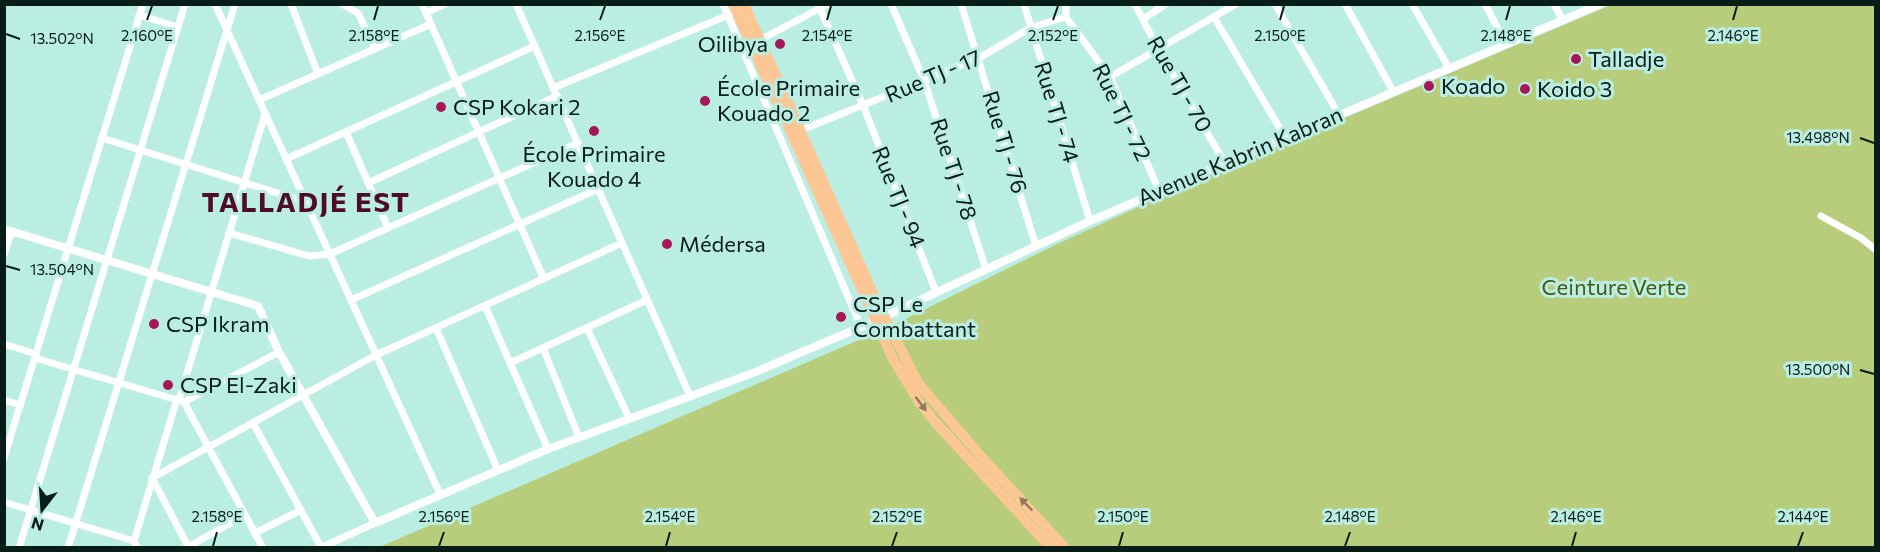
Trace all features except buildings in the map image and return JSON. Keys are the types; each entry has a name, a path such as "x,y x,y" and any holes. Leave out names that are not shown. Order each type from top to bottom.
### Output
{"main road":[{"path":"735,9 755,42 799,131 886,333 918,383 970,445 1065,548"},
{"path":"755,42 858,284 872,304"},
{"path":"886,333 893,359 919,402 1051,548"}],"street":[{"path":"5,453 143,4"},
{"path":"19,548 105,260 185,4"},
{"path":"215,4 440,494"},
{"path":"68,548 235,4"},
{"path":"291,4 318,74"},
{"path":"342,4 358,13 375,49"},
{"path":"422,4 544,279"},
{"path":"426,13 445,4"},
{"path":"516,4 690,396"},
{"path":"723,4 735,9 861,327"},
{"path":"755,42 819,6 828,4"},
{"name":"Rue TJ - 78","path":"891,4 924,80 986,269"},
{"name":"Rue TJ - 76","path":"961,4 1036,246"},
{"name":"Rue TJ - 74","path":"1024,4 1090,220"},
{"path":"1065,17 1066,4"},
{"name":"Rue TJ - 70","path":"1135,4 1158,49 1225,163"},
{"path":"1143,19 1166,4"},
{"path":"1110,77 1236,4"},
{"path":"1275,4 1339,115"},
{"path":"1345,4 1393,91"},
{"path":"1412,4 1449,68"},
{"path":"1485,4 1506,44"},
{"path":"1554,4 1563,21"},
{"name":"Avenue Kabrin Kabran","path":"375,523 548,448 753,373 879,319 1090,220 1601,4"},
{"name":"Rue TJ - 94","path":"819,6 863,105 936,291"},
{"path":"553,88 735,9"},
{"path":"139,15 178,27"},
{"name":"Rue TJ - 17","path":"799,131 979,58 1032,27 1065,17"},
{"name":"Rue TJ - 72","path":"1065,17 1110,77 1159,191"},
{"path":"1214,17 1285,137"},
{"path":"259,100 431,24"},
{"path":"286,159 535,46"},
{"path":"368,183 557,96"},
{"path":"4,502 136,544 152,478 180,400 265,114"},
{"path":"346,132 388,228"},
{"path":"102,138 306,202"},
{"path":"229,233 309,256 330,254 578,142"},
{"path":"351,300 598,189"},
{"path":"1821,216 1861,238 1875,250"},
{"path":"4,254 8,230 258,306 279,352 375,523 320,547 253,423"},
{"path":"152,478 376,356 622,243"},
{"path":"845,290 858,284"},
{"path":"510,363 647,300"},
{"path":"485,306 548,448"},
{"path":"436,328 498,470"},
{"path":"587,328 629,418"},
{"path":"4,344 72,369 180,400 279,352"},
{"path":"543,348 579,437"},
{"path":"4,400 20,405"},
{"path":"180,400 209,447 263,548"},
{"path":"152,478 187,547 245,515"},
{"path":"255,532 301,510"}],"green space":[{"name":"Ceinture Verte","path":"1611,5 1875,5 1875,547 377,548 891,326 1059,243 1189,184"}],"place":[{"name":"Oilibya","path":"780,44"},
{"name":"Talladje","path":"1576,59"},
{"name":"Koado","path":"1429,86"},
{"name":"Koido 3","path":"1525,89"},
{"name":"École Primaire Kouado 2","path":"705,101"},
{"name":"CSP Kokari 2","path":"441,107"},
{"name":"École Primaire Kouado 4","path":"594,131"},
{"name":"Médersa","path":"667,244"},
{"name":"CSP Le Combattant","path":"841,317"},
{"name":"CSP Ikram","path":"154,324"},
{"name":"CSP El-Zaki","path":"168,385"}],"district":[{"name":"TALLADJÉ EST","path":"306,202"}]}
